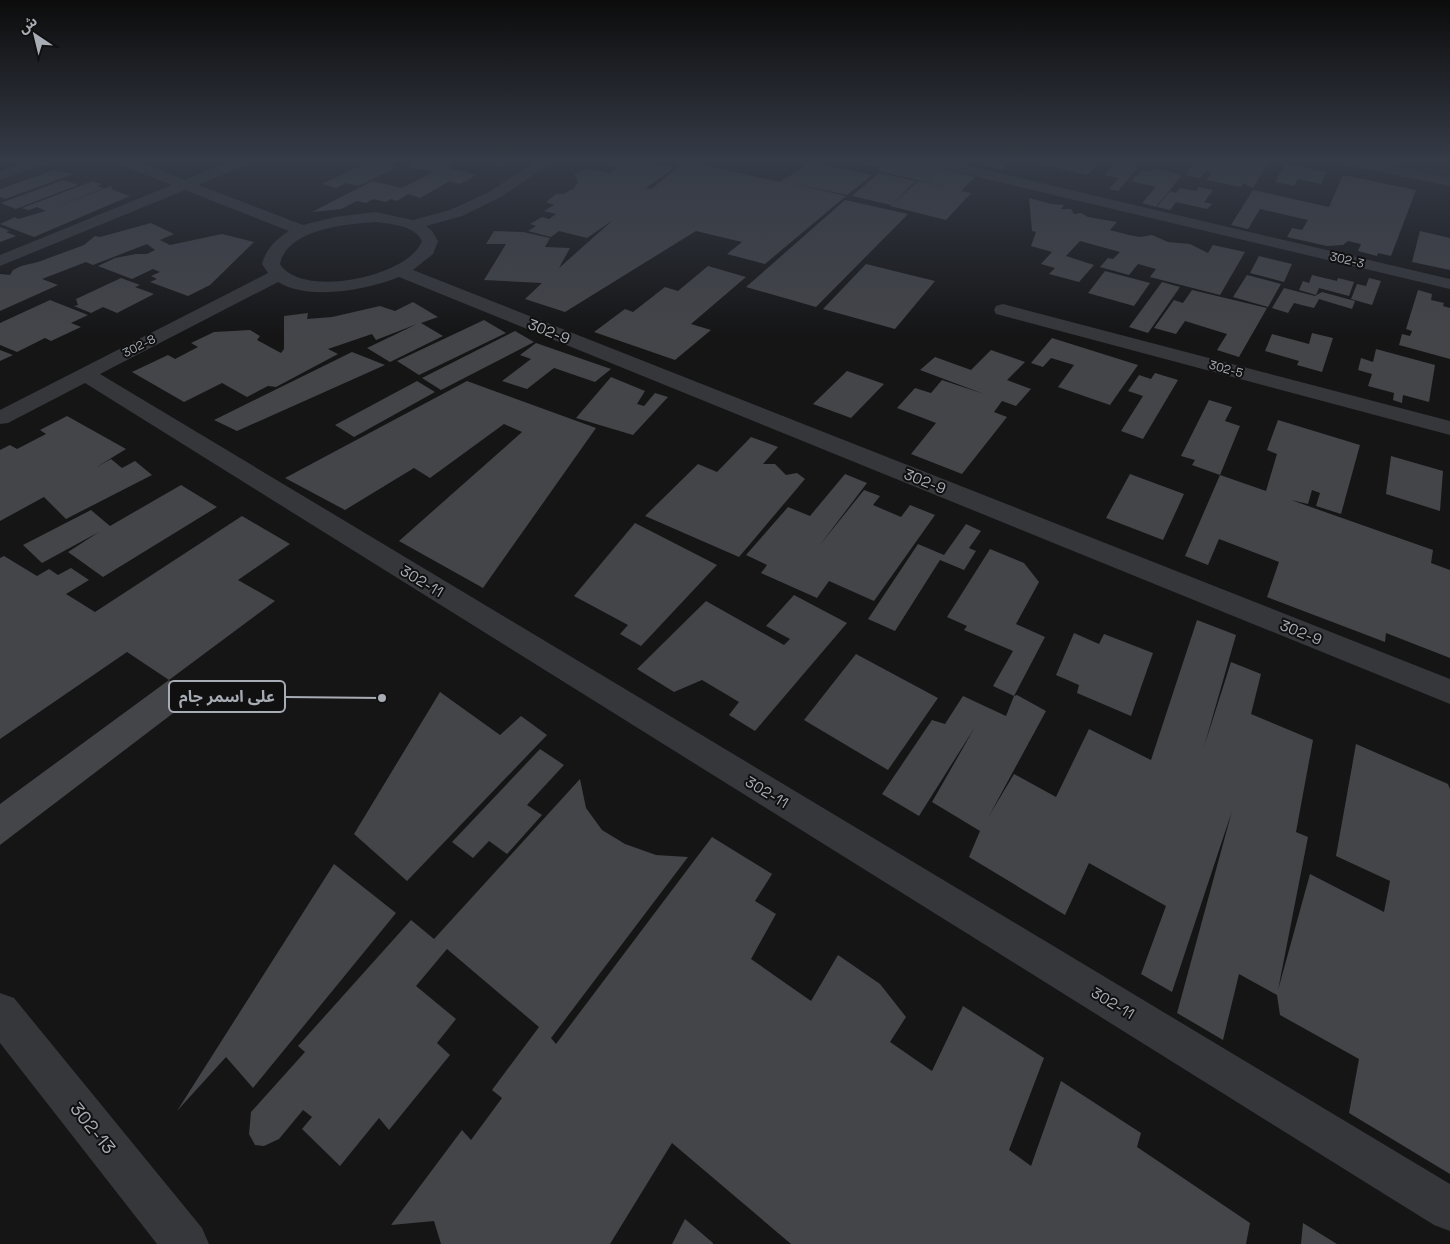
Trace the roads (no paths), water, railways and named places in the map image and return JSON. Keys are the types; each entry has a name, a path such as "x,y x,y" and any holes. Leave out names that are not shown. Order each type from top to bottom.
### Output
{"street":[{"path":"0,261 104,218"},
{"path":"270,218 303,231"},
{"path":"360,218 326,223 303,231 286,241 274,253 272,264 278,275 294,282 318,286 366,282 400,271 416,261 426,251 429,241 425,232 415,224 398,219 383,218"},
{"path":"415,224 437,218"},
{"name":"302-3","path":"1170,218 1450,284"},
{"name":"302-9","path":"400,271 1450,692"},
{"name":"302-8","path":"0,418 278,275"},
{"name":"302-5","path":"1003,310 1450,428"},
{"name":"302-11","path":"85,374 1450,1209"},
{"name":"302-13","path":"0,1012 186,1244"}],"place":[{"name":"علی اسمر جام","path":"382,698"}]}
